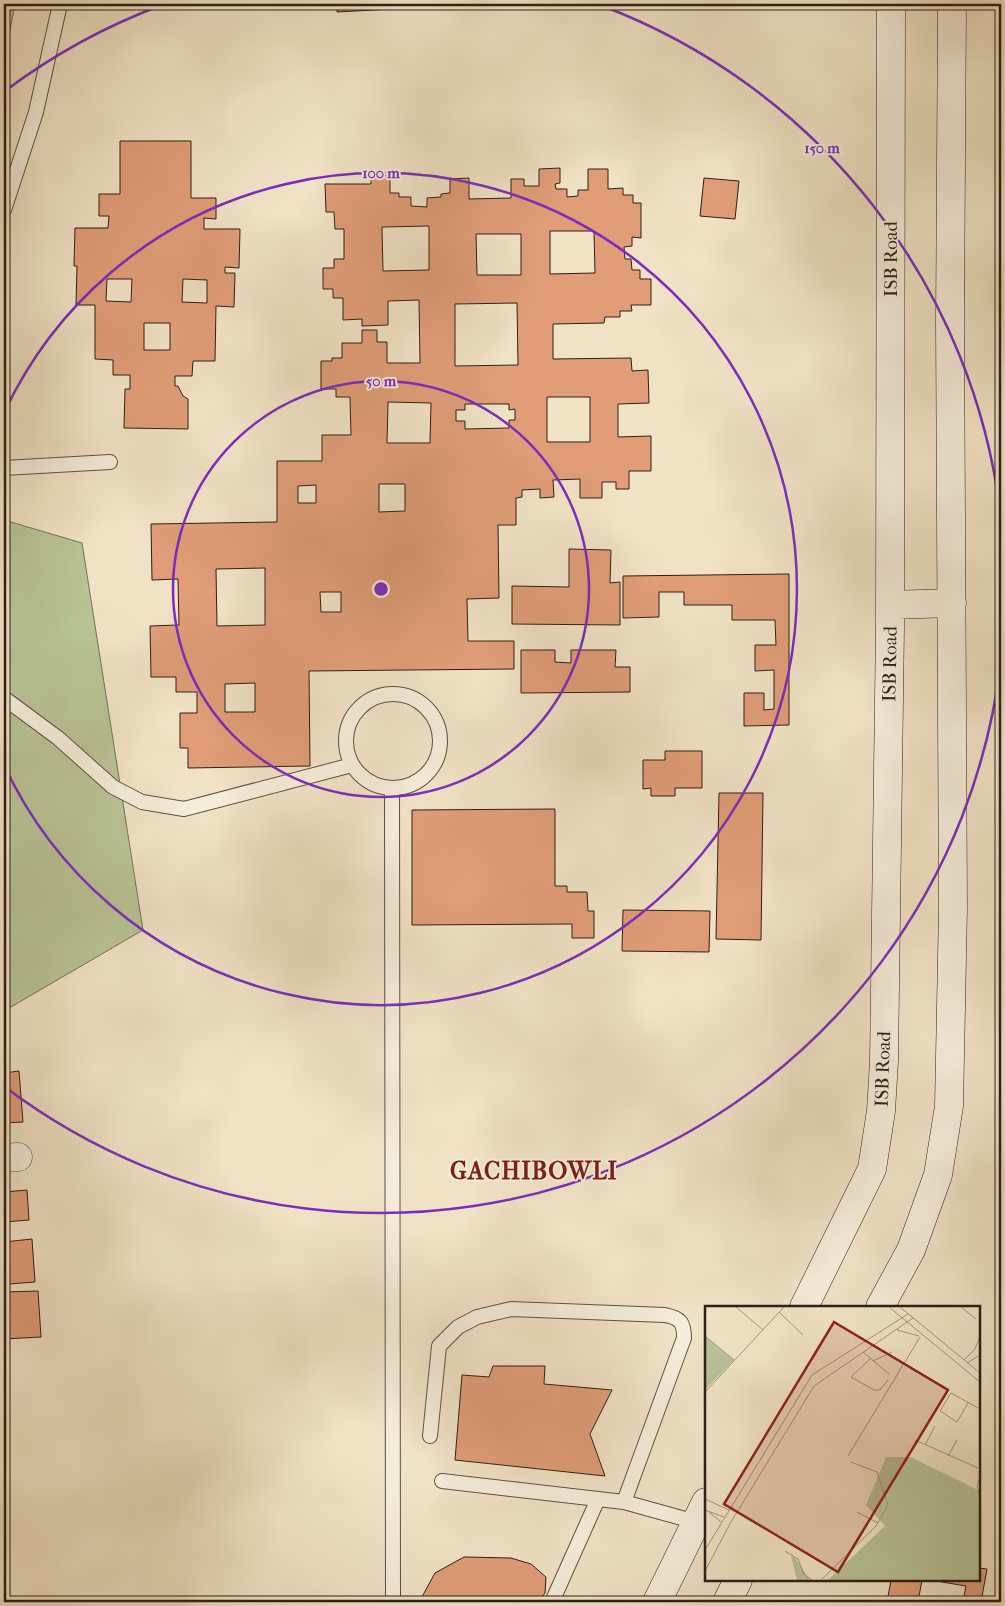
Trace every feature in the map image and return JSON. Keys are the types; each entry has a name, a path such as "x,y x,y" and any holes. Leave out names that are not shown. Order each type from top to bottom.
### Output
{"main road":[{"name":"ISB Road","path":"804,1306 872,1170 881,1111 884,1061 890,605 891,4"},
{"path":"881,1306 911,1250 938,1175 949,1106 953,908 950,302 952,4"},
{"path":"890,605 952,603"},
{"path":"657,1602 701,1512"},
{"path":"727,1602 738,1581"}],"lane":[{"path":"4,210 36,112 60,4"},
{"path":"4,468 110,462"},
{"path":"389,693 409,695 425,705 437,720 441,739 438,758 427,774 412,785 392,788 380,787 359,775 352,765 345,747 347,727 356,710 371,698 389,693"},
{"path":"4,698 58,738 113,787 142,802 184,808 352,765"},
{"path":"392,788 393,1602"},
{"path":"430,1436 439,1346 458,1327 477,1317 511,1309 665,1314 676,1317 684,1327 684,1338 624,1502"},
{"path":"442,1481 701,1512"},
{"path":"552,1602 598,1499"}],"green space":[{"path":"4,4 15,4 4,61"},
{"path":"4,520 82,543 143,930 4,1011"}],"building":[{"path":"337,4 410,4 410,8 337,12"},
{"path":"120,141 191,141 191,198 216,198 216,219 204,218 204,229 240,229 239,268 225,267 225,273 235,273 234,307 216,306 215,361 193,361 192,376 175,376 175,386 178,386 183,396 188,399 188,429 124,428 125,389 130,389 130,375 113,375 113,360 95,359 95,305 76,305 77,266 74,266 75,228 108,228 109,216 99,216 99,194 120,194","holes":["107,279 132,279 131,302 106,301","183,279 207,280 207,303 182,302","144,323 170,323 170,350 144,350"]},
{"path":"560,168 560,183 555,184 556,189 567,189 567,197 578,196 578,190 588,190 588,169 608,169 608,189 623,188 623,195 633,195 633,203 641,203 641,238 632,237 632,246 624,247 625,259 631,259 632,270 640,270 640,279 651,279 651,305 631,305 632,311 620,311 620,317 605,317 604,323 553,324 553,359 631,358 632,371 648,370 649,403 618,404 618,437 651,436 651,471 629,471 629,489 616,489 616,482 602,482 602,498 580,498 580,479 553,480 554,497 540,498 540,489 522,490 522,497 516,498 516,525 498,525 499,598 467,599 468,641 514,641 514,669 309,671 310,766 188,768 188,748 180,748 180,713 197,713 197,692 176,692 176,677 151,677 150,626 179,625 178,579 152,580 151,524 277,522 277,461 322,461 322,435 351,435 350,397 336,397 336,389 321,389 321,361 332,361 332,358 342,358 342,343 362,343 362,330 377,330 377,342 387,342 387,363 420,363 419,300 388,301 388,325 362,326 362,319 343,320 343,298 333,298 333,289 323,289 323,268 334,268 334,259 344,259 344,229 335,229 334,212 326,212 325,184 371,184 371,176 390,176 390,193 399,193 399,197 411,197 411,206 427,207 427,198 441,197 441,194 450,193 450,179 469,178 469,199 511,198 511,179 524,179 524,186 539,186 539,169","holes":["429,226 429,270 383,271 382,227","550,231 594,231 595,273 550,274","476,234 521,234 521,275 477,275","517,303 518,365 455,366 455,304","547,397 590,397 590,442 547,442","388,402 431,403 430,443 387,443","465,404 509,404 509,410 515,409 515,420 509,420 509,428 465,429 465,421 456,421 456,410 465,410","379,484 405,484 405,511 379,512","316,485 316,503 298,503 298,486","265,568 265,625 217,626 216,569","320,592 341,592 341,612 321,612","255,683 255,712 225,712 225,684"]},
{"path":"704,178 739,181 735,219 700,216"},
{"path":"569,549 611,550 610,583 620,582 620,625 512,624 512,586 569,587"},
{"path":"789,574 789,725 744,726 744,693 764,693 764,710 774,709 774,670 755,671 755,645 776,645 775,620 732,620 732,605 684,605 684,592 659,592 659,617 623,618 623,576"},
{"path":"521,650 555,650 555,662 571,663 571,650 616,650 615,667 630,667 630,692 521,693"},
{"path":"665,751 702,751 702,788 675,788 675,796 651,796 651,788 643,789 643,760 665,760"},
{"path":"719,793 763,793 761,940 716,939"},
{"path":"555,809 555,886 567,886 567,892 587,892 588,911 594,911 594,938 572,938 572,924 412,925 412,810"},
{"path":"623,910 710,911 709,952 622,951"},
{"path":"19,1071 23,1122 4,1123 4,1073"},
{"path":"27,1190 29,1220 4,1222 4,1192"},
{"path":"32,1239 35,1282 9,1284 4,1282 4,1242"},
{"path":"38,1291 41,1337 4,1339 4,1292"},
{"path":"493,1366 545,1366 544,1384 612,1390 590,1434 605,1476 455,1460 462,1375 489,1377"},
{"path":"464,1557 511,1558 531,1564 546,1577 545,1593 538,1602 423,1602 423,1595 435,1573"},
{"path":"980,1568 987,1569 981,1602 963,1602 966,1586 936,1581 980,1581"},
{"path":"891,1581 922,1581 918,1602 887,1602"}],"district":[{"name":"GACHIBOWLI","path":"534,1171"}]}
